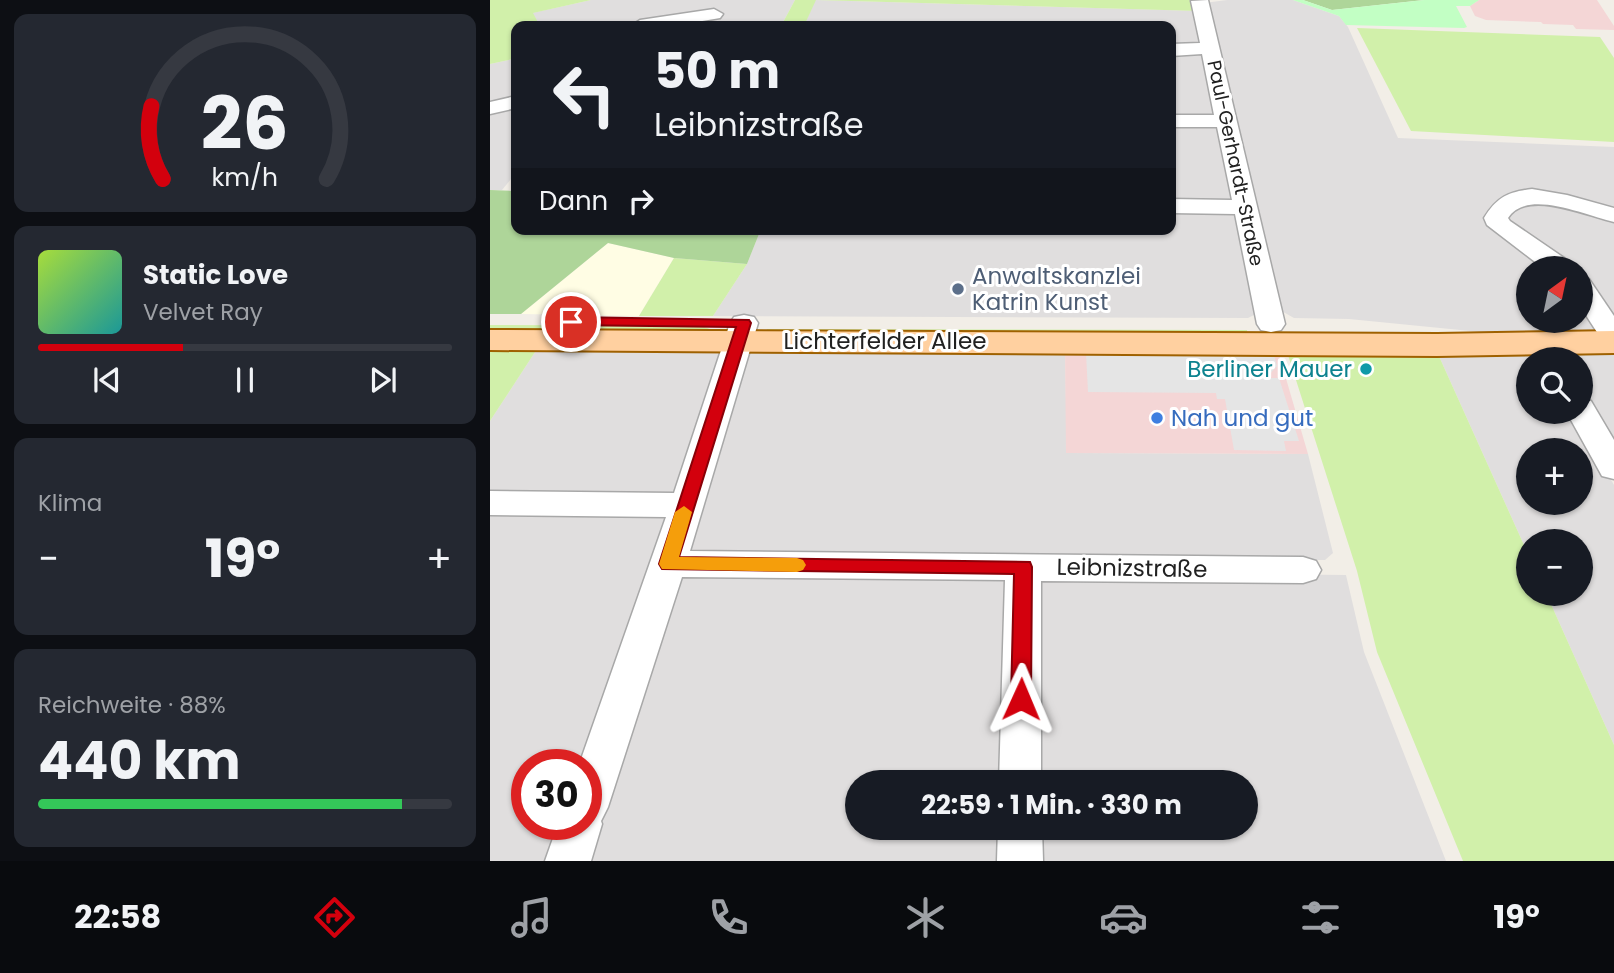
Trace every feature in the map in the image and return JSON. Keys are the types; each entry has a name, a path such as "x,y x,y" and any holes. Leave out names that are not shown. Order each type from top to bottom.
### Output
{"main road":[{"name":"Lichterfelder Allee","path":"490,321 741,331 1276,334 1434,338 1520,347"},
{"name":"Lichterfelder Allee","path":"490,340 741,331"},
{"name":"Lichterfelder Allee","path":"1568,347 1614,340"}],"street":[{"name":"Paul-Gerhardt-Straße","path":"1200,1 1212,48 1225,121 1276,334"},
{"path":"671,21 714,14"},
{"path":"1176,50 1212,48"},
{"path":"490,108 511,103"},
{"path":"1176,121 1225,121"},
{"path":"1544,256 1499,225 1496,218 1502,206 1513,200 1537,195 1614,215"},
{"path":"1176,206 1245,207"},
{"path":"1593,306 1614,340"},
{"path":"602,760 668,564 741,331"},
{"path":"1589,424 1614,468"},
{"path":"490,503 686,505"},
{"name":"Leibnizstraße","path":"668,564 1303,570"},
{"path":"1020,770 1023,567"},
{"path":"568,861 575,840"},
{"path":"1020,840 1020,861"}],"shaded area":[{"path":"591,0 795,0 784,21 537,21 532,13"},
{"path":"815,0 1199,11 1205,46 1176,48 1176,21 806,21"},
{"path":"1227,0 1293,0 1339,16 1348,27 1398,138 1614,147 1614,338 1521,336 1349,319 1294,318 1278,309 1204,3"},
{"path":"1479,0 1597,0 1614,30 1576,29 1573,25 1541,22 1486,20 1475,16 1470,6"},
{"path":"1176,53 1202,53 1216,119 1176,118"},
{"path":"511,59 511,102 490,107 490,64"},
{"path":"511,108 511,179 502,190 490,190 490,113"},
{"path":"1176,123 1218,125 1234,203 1176,202"},
{"path":"1176,210 1231,210 1239,214 1256,314 1248,318 713,316 747,264 759,235 1176,235"},
{"path":"608,243 674,258 639,316 521,314"},
{"path":"539,346 716,351 722,354 677,490 671,495 490,496 490,421"},
{"path":"755,348 1065,348 1067,453 1308,454 1333,553 1325,560 695,558 688,555 747,353"},
{"path":"1065,348 1278,351 1308,454 1066,453"},
{"path":"1614,349 1614,457 1593,419 1593,351"},
{"path":"1086,353 1274,355 1277,366 1266,378 1279,378 1299,441 1284,441 1286,451 1234,450 1225,399 1217,399 1216,393 1088,392"},
{"path":"1438,354 1516,354 1516,424 1580,424 1588,438 1516,438 1516,515 1593,515 1593,447 1614,485 1614,745 1552,606 1593,606 1593,529 1517,529"},
{"path":"490,509 668,516 591,749 511,749 511,840 561,840 554,861 490,861"},
{"path":"1055,572 1346,575 1364,652 1446,861 1032,861 1031,840 1258,840 1258,770 1031,770 1031,588 1034,583"},
{"path":"999,574 1014,589 1008,770 845,770 845,840 1007,840 1006,861 581,861 588,840 602,840 602,800 679,577"}],"green space":[{"path":"490,0 591,0 533,13 537,21 511,21 511,59 490,64"},
{"path":"795,0 816,0 806,21 784,21"},
{"path":"816,0 1207,0 1198,1 1199,11"},
{"path":"1293,0 1303,0 1332,10 1424,0 1479,0 1470,6 1456,6 1467,27 1464,28 1346,25 1339,16"},
{"path":"1303,0 1424,0 1332,10"},
{"path":"1357,28 1600,37 1614,58 1614,142 1411,131"},
{"path":"490,190 511,191 511,235 759,235 747,264 674,258 608,243 521,314 490,314"},
{"path":"674,258 747,264 713,316 639,316"},
{"path":"490,325 701,326 719,332 490,333"},
{"path":"767,329 1247,330 1248,337 765,336"},
{"path":"490,346 539,346 490,421"},
{"path":"1438,354 1517,529 1516,606 1552,606 1614,745 1614,861 1463,861 1377,652 1357,571 1288,355"}],"slow traffic":[{"path":"684,512 668,564 797,565"}],"place":[{"name":"Anwaltskanzlei Katrin Kunst","path":"958,289"},
{"name":"Berliner Mauer","path":"1366,369"},
{"name":"Nah und gut","path":"1157,418"}],"route":[{"path":"571,322 744,323 668,564 1023,567 1021,699"}]}
